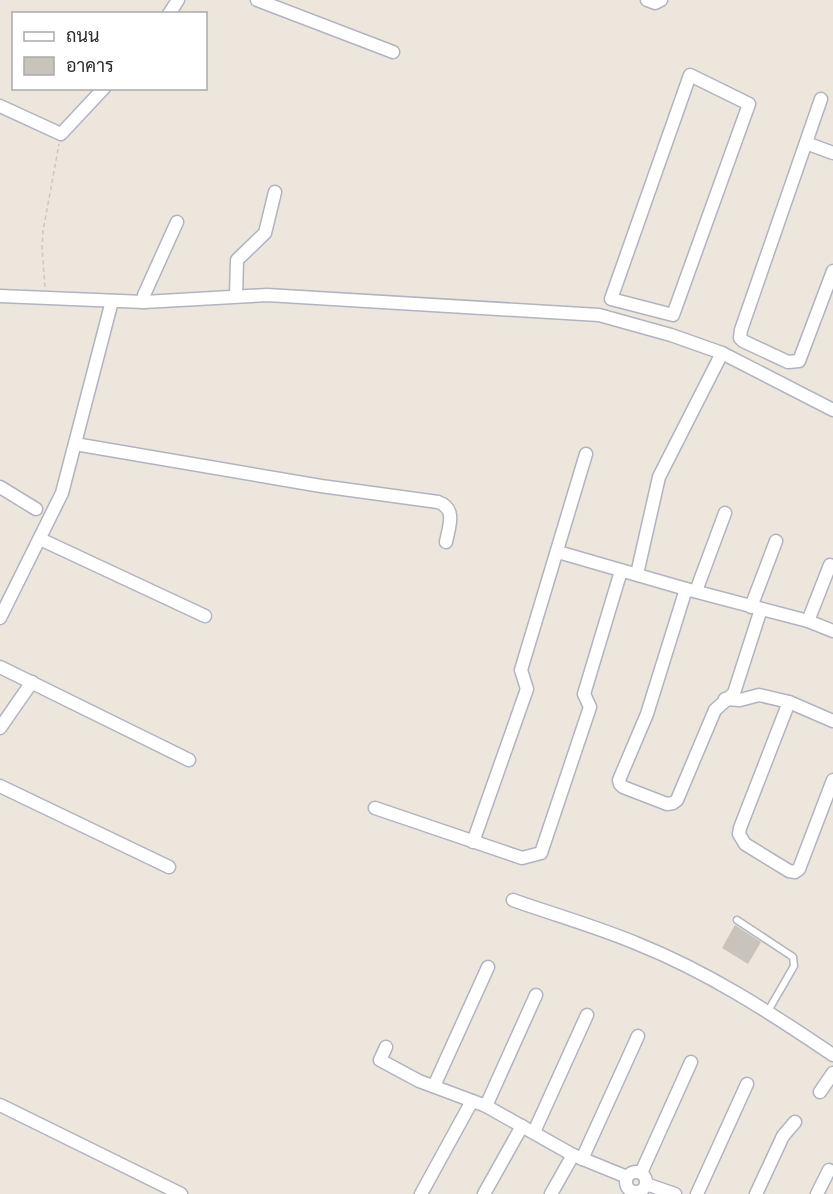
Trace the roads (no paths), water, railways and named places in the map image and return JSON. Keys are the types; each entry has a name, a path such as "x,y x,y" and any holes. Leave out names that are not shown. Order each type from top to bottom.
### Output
{"street":[{"path":"256,0 393,52"},
{"path":"647,0 655,3 661,0"},
{"path":"690,75 749,104 673,315 643,307 611,299 690,75"},
{"path":"0,106 61,134 102,90"},
{"path":"821,99 740,334 743,341 789,362 799,361 833,271"},
{"path":"806,143 833,153"},
{"path":"236,296 237,260 265,233 275,192"},
{"path":"144,302 144,295 177,222"},
{"path":"0,296 144,302 267,295 599,315 638,325 722,353 833,410"},
{"path":"0,618 62,493 112,301"},
{"path":"638,325 643,307"},
{"path":"637,574 659,477 722,353"},
{"path":"765,374 772,354"},
{"path":"75,444 321,486 438,502 449,508 451,513 446,542"},
{"path":"473,842 527,689 521,670 586,454"},
{"path":"0,488 36,509"},
{"path":"725,513 691,590 647,714 619,780 620,784 667,804 677,800 715,710 734,693 776,541"},
{"path":"40,539 205,616"},
{"path":"558,552 808,621 833,631"},
{"path":"808,621 830,565"},
{"path":"375,808 522,858 541,853 590,707 584,694 621,571"},
{"path":"0,667 189,760"},
{"path":"0,728 32,682"},
{"path":"725,699 740,700 759,695 789,702 832,718"},
{"path":"789,702 740,828 741,839 745,844 789,871 795,872 799,869 833,780"},
{"path":"0,786 169,867"},
{"path":"513,900 639,944 704,975 768,1011 833,1055"},
{"path":"434,1086 488,967"},
{"path":"486,1106 536,995"},
{"path":"534,1132 587,1016"},
{"path":"551,1194 577,1157 638,1036"},
{"path":"386,1047 381,1060 419,1081 486,1106 640,1192 691,1062"},
{"path":"820,1092 833,1073"},
{"path":"697,1194 747,1084"},
{"path":"421,1194 472,1101"},
{"path":"0,1105 181,1194"},
{"path":"756,1194 783,1136 795,1122"},
{"path":"484,1194 522,1126"},
{"path":"817,1194 829,1170"},
{"path":"628,1187 632,1173 675,1194"}],"lane":[{"path":"737,920 794,957 795,961 768,1011"}]}
